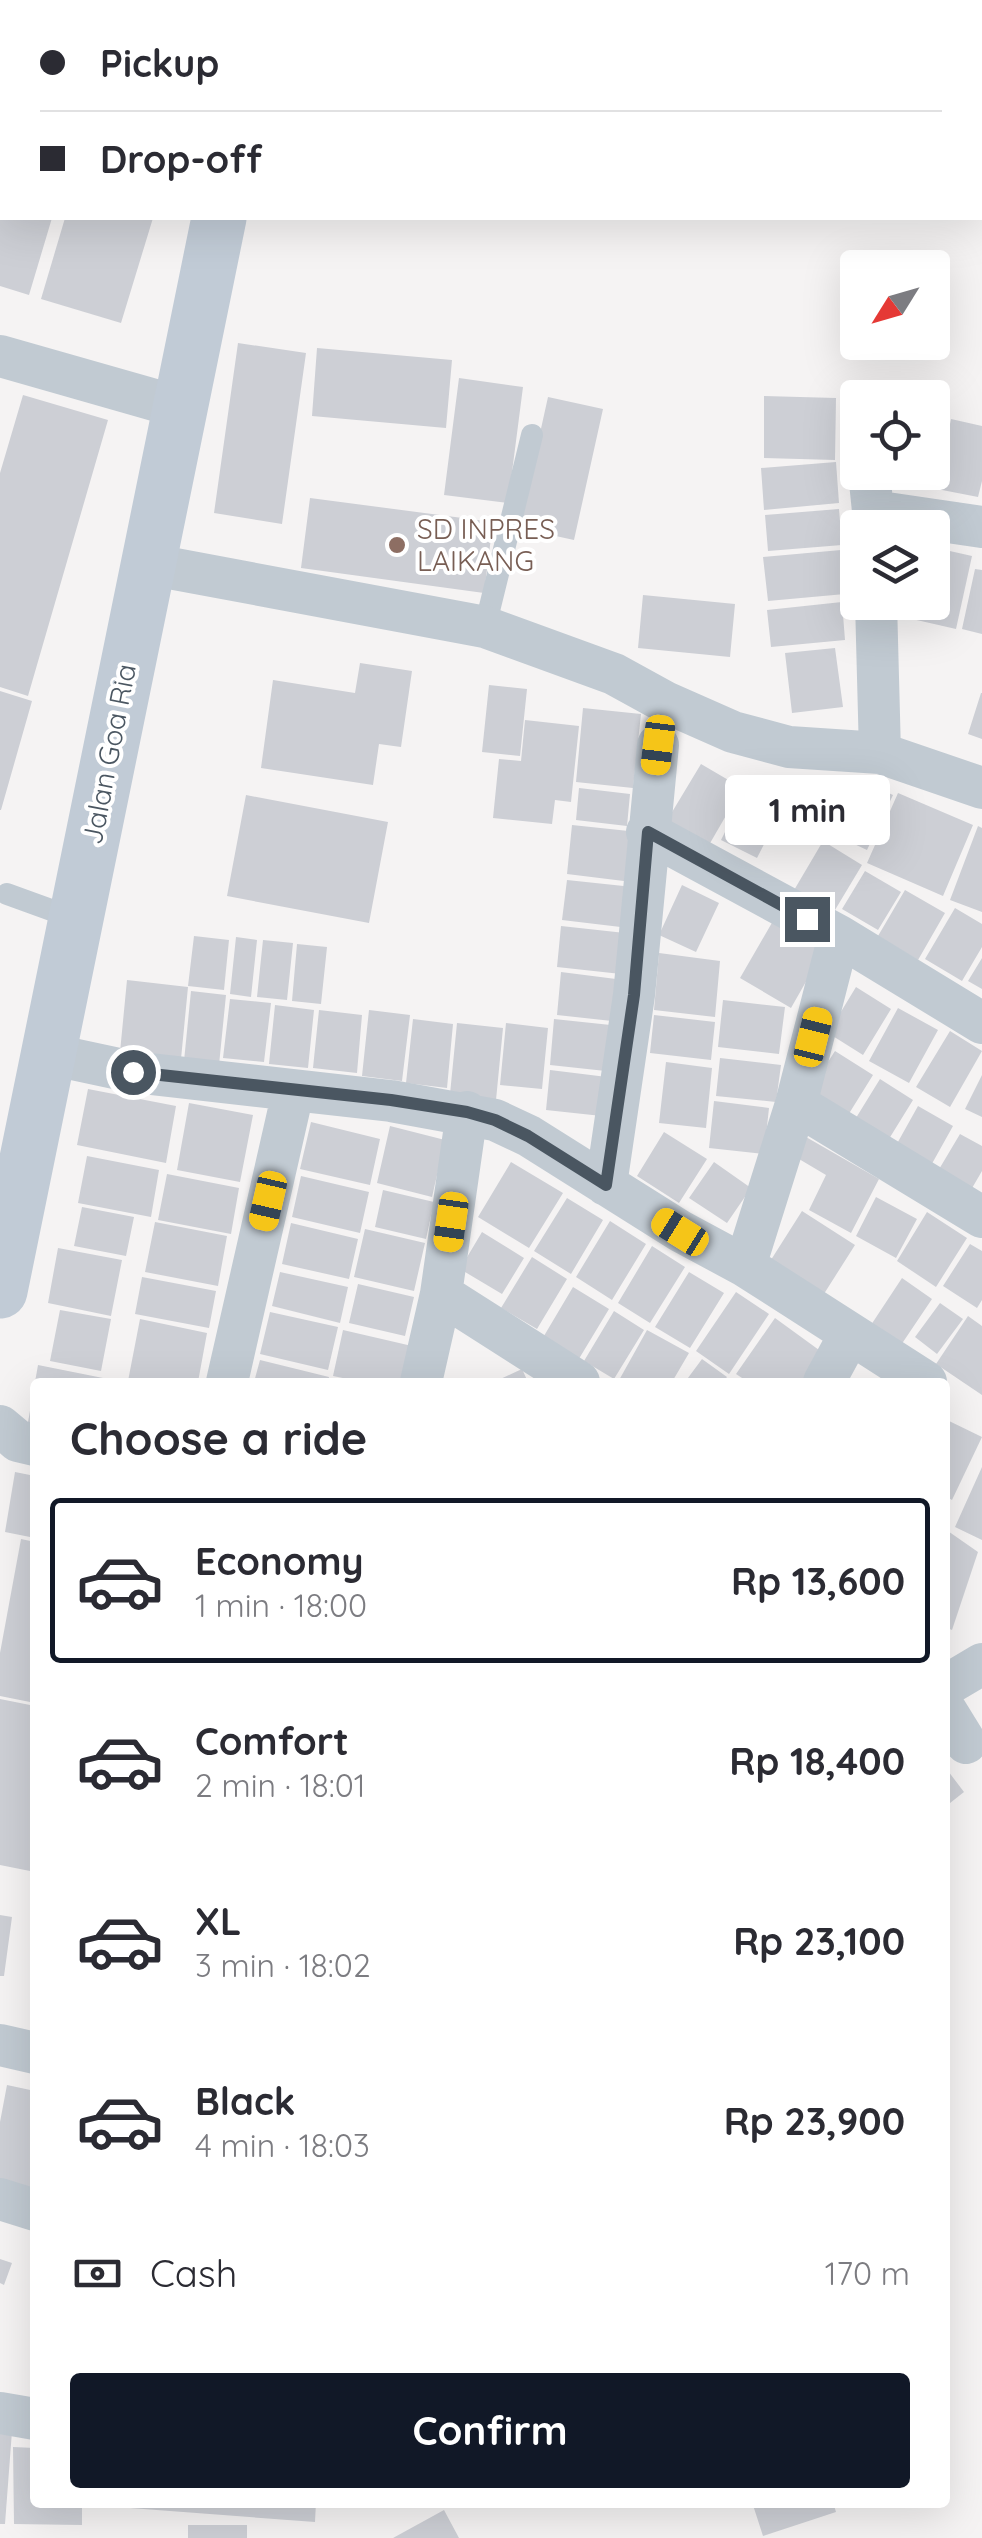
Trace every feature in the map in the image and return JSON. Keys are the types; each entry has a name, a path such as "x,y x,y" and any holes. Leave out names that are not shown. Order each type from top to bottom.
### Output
{"main road":[{"name":"Jalan Goa Ria","path":"0,1291 220,220"}],"street":[{"path":"475,0 542,0"},
{"path":"0,356 179,408"},
{"path":"872,504 982,527"},
{"path":"148,564 485,627 614,674 665,702 734,732 790,747 880,753 982,788"},
{"path":"876,620 880,753"},
{"path":"606,1185 634,995 658,745"},
{"path":"648,832 839,936 982,1023"},
{"path":"745,1266 796,1104 839,936"},
{"path":"49,1054 133,1072 391,1100 495,1120 528,1136 680,1232 745,1266 919,1378"},
{"path":"228,1378 293,1092"},
{"path":"796,1104 982,1217"},
{"path":"421,1378 441,1294 467,1112"},
{"path":"441,1294 573,1378"},
{"path":"826,1378 850,1334"},
{"path":"950,1683 982,1664"},
{"path":"0,2045 30,2052"},
{"path":"0,2199 30,2208"},
{"path":"0,2414 30,2418"}],"lane":[{"path":"485,627 532,435"},
{"path":"7,894 76,919"}],"building":[{"path":"0,220 51,220 29,295 0,286"},
{"path":"64,220 152,220 121,323 41,299"},
{"path":"238,343 306,353 282,524 214,513"},
{"path":"317,348 452,360 446,428 312,416"},
{"name":"SD INPRES LAIKANG","path":"459,378 523,387 508,503 444,495"},
{"path":"23,395 108,420 28,696 0,687 0,473"},
{"path":"764,396 836,398 835,460 764,458"},
{"path":"548,397 603,409 574,540 519,528"},
{"path":"951,419 982,426 982,481 978,497 942,490 950,490"},
{"path":"836,462 839,503 764,510 761,468"},
{"name":"SD INPRES LAIKANG","path":"310,498 493,522 484,593 301,568"},
{"path":"839,509 840,545 768,551 765,515"},
{"path":"840,550 840,594 768,601 763,557"},
{"path":"950,551 972,556 956,629 917,620 950,620"},
{"path":"975,569 982,570 982,634 962,629"},
{"path":"643,595 735,604 730,657 638,648"},
{"path":"840,602 845,640 771,647 767,610"},
{"path":"835,648 843,707 792,713 785,653"},
{"path":"360,663 412,671 401,747 379,744 373,785 261,768 273,680 355,693"},
{"path":"489,685 527,689 520,756 482,752"},
{"path":"0,691 32,701 1,810 0,810"},
{"path":"982,693 982,739 968,734"},
{"path":"583,708 641,714 633,788 576,782"},
{"path":"525,720 579,726 571,802 555,800 552,824 493,818 499,759 521,761"},
{"path":"701,764 742,788 702,857 660,832"},
{"path":"860,780 893,795 867,850 835,835"},
{"path":"579,788 630,794 627,826 576,820"},
{"path":"898,793 973,825 943,896 867,863"},
{"path":"246,795 388,822 369,923 227,896"},
{"path":"743,796 779,815 757,858 721,840"},
{"path":"572,825 638,832 632,882 567,874"},
{"path":"978,826 982,828 982,912 950,900"},
{"path":"823,841 862,865 829,920 790,897"},
{"path":"865,871 901,892 878,930 842,909"},
{"path":"567,880 633,887 629,928 562,920"},
{"path":"682,885 719,903 696,952 659,935"},
{"path":"905,890 945,913 918,960 878,936"},
{"path":"955,908 982,924 982,947 962,981 925,959"},
{"path":"773,921 824,950 791,1008 740,978"},
{"path":"561,926 625,933 621,974 557,967"},
{"path":"194,936 229,940 224,990 188,986"},
{"path":"236,937 257,940 251,997 230,994"},
{"path":"263,940 293,943 287,1000 257,997"},
{"path":"297,944 327,947 321,1004 292,1001"},
{"path":"659,953 720,961 715,1017 654,1010"},
{"path":"982,958 982,989 968,981"},
{"path":"561,972 616,979 612,1021 557,1015"},
{"path":"127,980 188,987 181,1059 120,1052"},
{"path":"856,987 891,1009 863,1055 828,1033"},
{"path":"191,991 226,995 219,1065 184,1061"},
{"path":"230,999 271,1003 264,1062 223,1058"},
{"path":"723,1000 785,1007 779,1054 718,1047"},
{"path":"275,1005 314,1010 308,1068 269,1064"},
{"path":"898,1008 938,1030 909,1083 869,1061"},
{"path":"319,1010 362,1015 357,1073 313,1068"},
{"path":"369,1010 410,1015 402,1081 362,1076"},
{"path":"654,1015 715,1022 711,1060 650,1053"},
{"path":"413,1019 453,1024 447,1088 406,1083"},
{"path":"554,1019 620,1026 615,1072 550,1065"},
{"path":"457,1023 503,1028 496,1100 450,1094"},
{"path":"506,1023 548,1028 542,1089 500,1085"},
{"path":"950,1031 982,1051 950,1107 916,1087"},
{"path":"835,1051 873,1075 845,1120 806,1096"},
{"path":"720,1058 781,1065 776,1102 716,1096"},
{"path":"666,1062 712,1068 706,1128 659,1123"},
{"path":"550,1070 615,1078 611,1117 546,1110"},
{"path":"982,1075 982,1117 965,1109"},
{"path":"880,1079 913,1100 884,1147 851,1126"},
{"path":"88,1089 176,1106 166,1163 77,1145"},
{"path":"714,1101 769,1108 764,1154 709,1148"},
{"path":"189,1103 253,1115 240,1182 177,1170"},
{"path":"918,1106 953,1126 929,1169 894,1149"},
{"path":"311,1122 380,1139 370,1185 300,1169"},
{"path":"390,1126 445,1140 432,1197 377,1183"},
{"path":"664,1132 707,1159 679,1203 637,1176"},
{"path":"960,1134 982,1146 982,1171 968,1195 935,1176"},
{"path":"806,1137 879,1179 851,1233 809,1210 826,1175 799,1159"},
{"path":"87,1156 159,1170 151,1217 78,1203"},
{"path":"511,1162 563,1193 529,1248 478,1217"},
{"path":"714,1162 751,1188 727,1223 689,1198"},
{"path":"167,1174 239,1188 231,1234 158,1220"},
{"path":"301,1176 369,1192 360,1233 292,1217"},
{"path":"383,1190 434,1202 426,1239 375,1227"},
{"path":"876,1197 917,1219 896,1258 856,1236"},
{"path":"567,1198 603,1220 571,1274 534,1251"},
{"path":"82,1207 134,1217 126,1256 74,1246"},
{"path":"802,1211 855,1245 822,1297 769,1263"},
{"path":"927,1212 967,1238 936,1287 897,1261"},
{"path":"610,1221 646,1244 612,1300 576,1277"},
{"path":"155,1222 227,1236 218,1286 145,1272"},
{"path":"291,1223 358,1239 349,1279 282,1264"},
{"path":"365,1229 425,1243 414,1291 354,1277"},
{"path":"482,1232 524,1258 502,1294 460,1269"},
{"path":"970,1244 982,1251 982,1300 977,1308 943,1286"},
{"path":"652,1246 685,1267 650,1323 618,1303"},
{"path":"58,1248 122,1260 111,1316 48,1303"},
{"path":"532,1257 567,1279 537,1329 501,1308"},
{"path":"280,1272 348,1287 340,1323 272,1306"},
{"path":"689,1272 724,1293 690,1348 655,1327"},
{"path":"142,1277 216,1291 209,1328 135,1314"},
{"path":"902,1278 932,1299 899,1348 869,1328"},
{"path":"358,1284 414,1297 405,1336 349,1323"},
{"path":"573,1287 609,1309 574,1367 538,1346"},
{"path":"736,1292 769,1314 729,1374 696,1351"},
{"path":"940,1303 963,1319 937,1354 915,1337"},
{"path":"60,1310 111,1319 101,1371 50,1361"},
{"path":"614,1311 644,1330 615,1378 584,1361"},
{"path":"270,1312 338,1327 328,1370 260,1354"},
{"path":"968,1316 982,1326 982,1395 936,1364"},
{"path":"775,1318 830,1358 815,1378 742,1378 736,1374"},
{"path":"140,1319 207,1333 199,1378 129,1378"},
{"path":"343,1330 412,1346 404,1378 333,1376"},
{"path":"647,1330 689,1353 674,1378 620,1378"},
{"path":"702,1359 727,1377 726,1378 688,1378"},
{"path":"260,1360 329,1377 329,1378 255,1378"},
{"path":"38,1365 103,1378 36,1378"},
{"path":"522,1369 526,1378 503,1378"},
{"path":"950,1421 982,1437 950,1499"},
{"path":"982,1467 982,1540 955,1527"},
{"path":"15,1472 30,1475 30,1537 5,1532"},
{"path":"950,1532 978,1552 950,1629"},
{"path":"21,1539 30,1541 30,1702 0,1696 0,1653"},
{"path":"0,1699 30,1705 30,1871 0,1865"},
{"path":"950,1774 964,1792 950,1803"},
{"path":"0,1915 12,1917 4,1976 0,1976"},
{"path":"7,2085 30,2090 30,2190 0,2187 0,2122"},
{"path":"0,2259 12,2263 4,2285 0,2283"},
{"path":"0,2430 12,2431 5,2524 0,2524"},
{"path":"13,2447 30,2448 30,2508 82,2508 82,2525 14,2524"},
{"path":"130,2508 316,2508 315,2522"},
{"path":"754,2508 835,2508 836,2512 763,2536"},
{"path":"444,2510 459,2538 393,2538"},
{"path":"188,2525 247,2525 247,2538 188,2538"}],"place":[{"name":"SD INPRES LAIKANG","path":"397,545"}],"route":[{"path":"133,1072 467,1112 528,1136 606,1185 634,995 648,832 807,919"}]}
